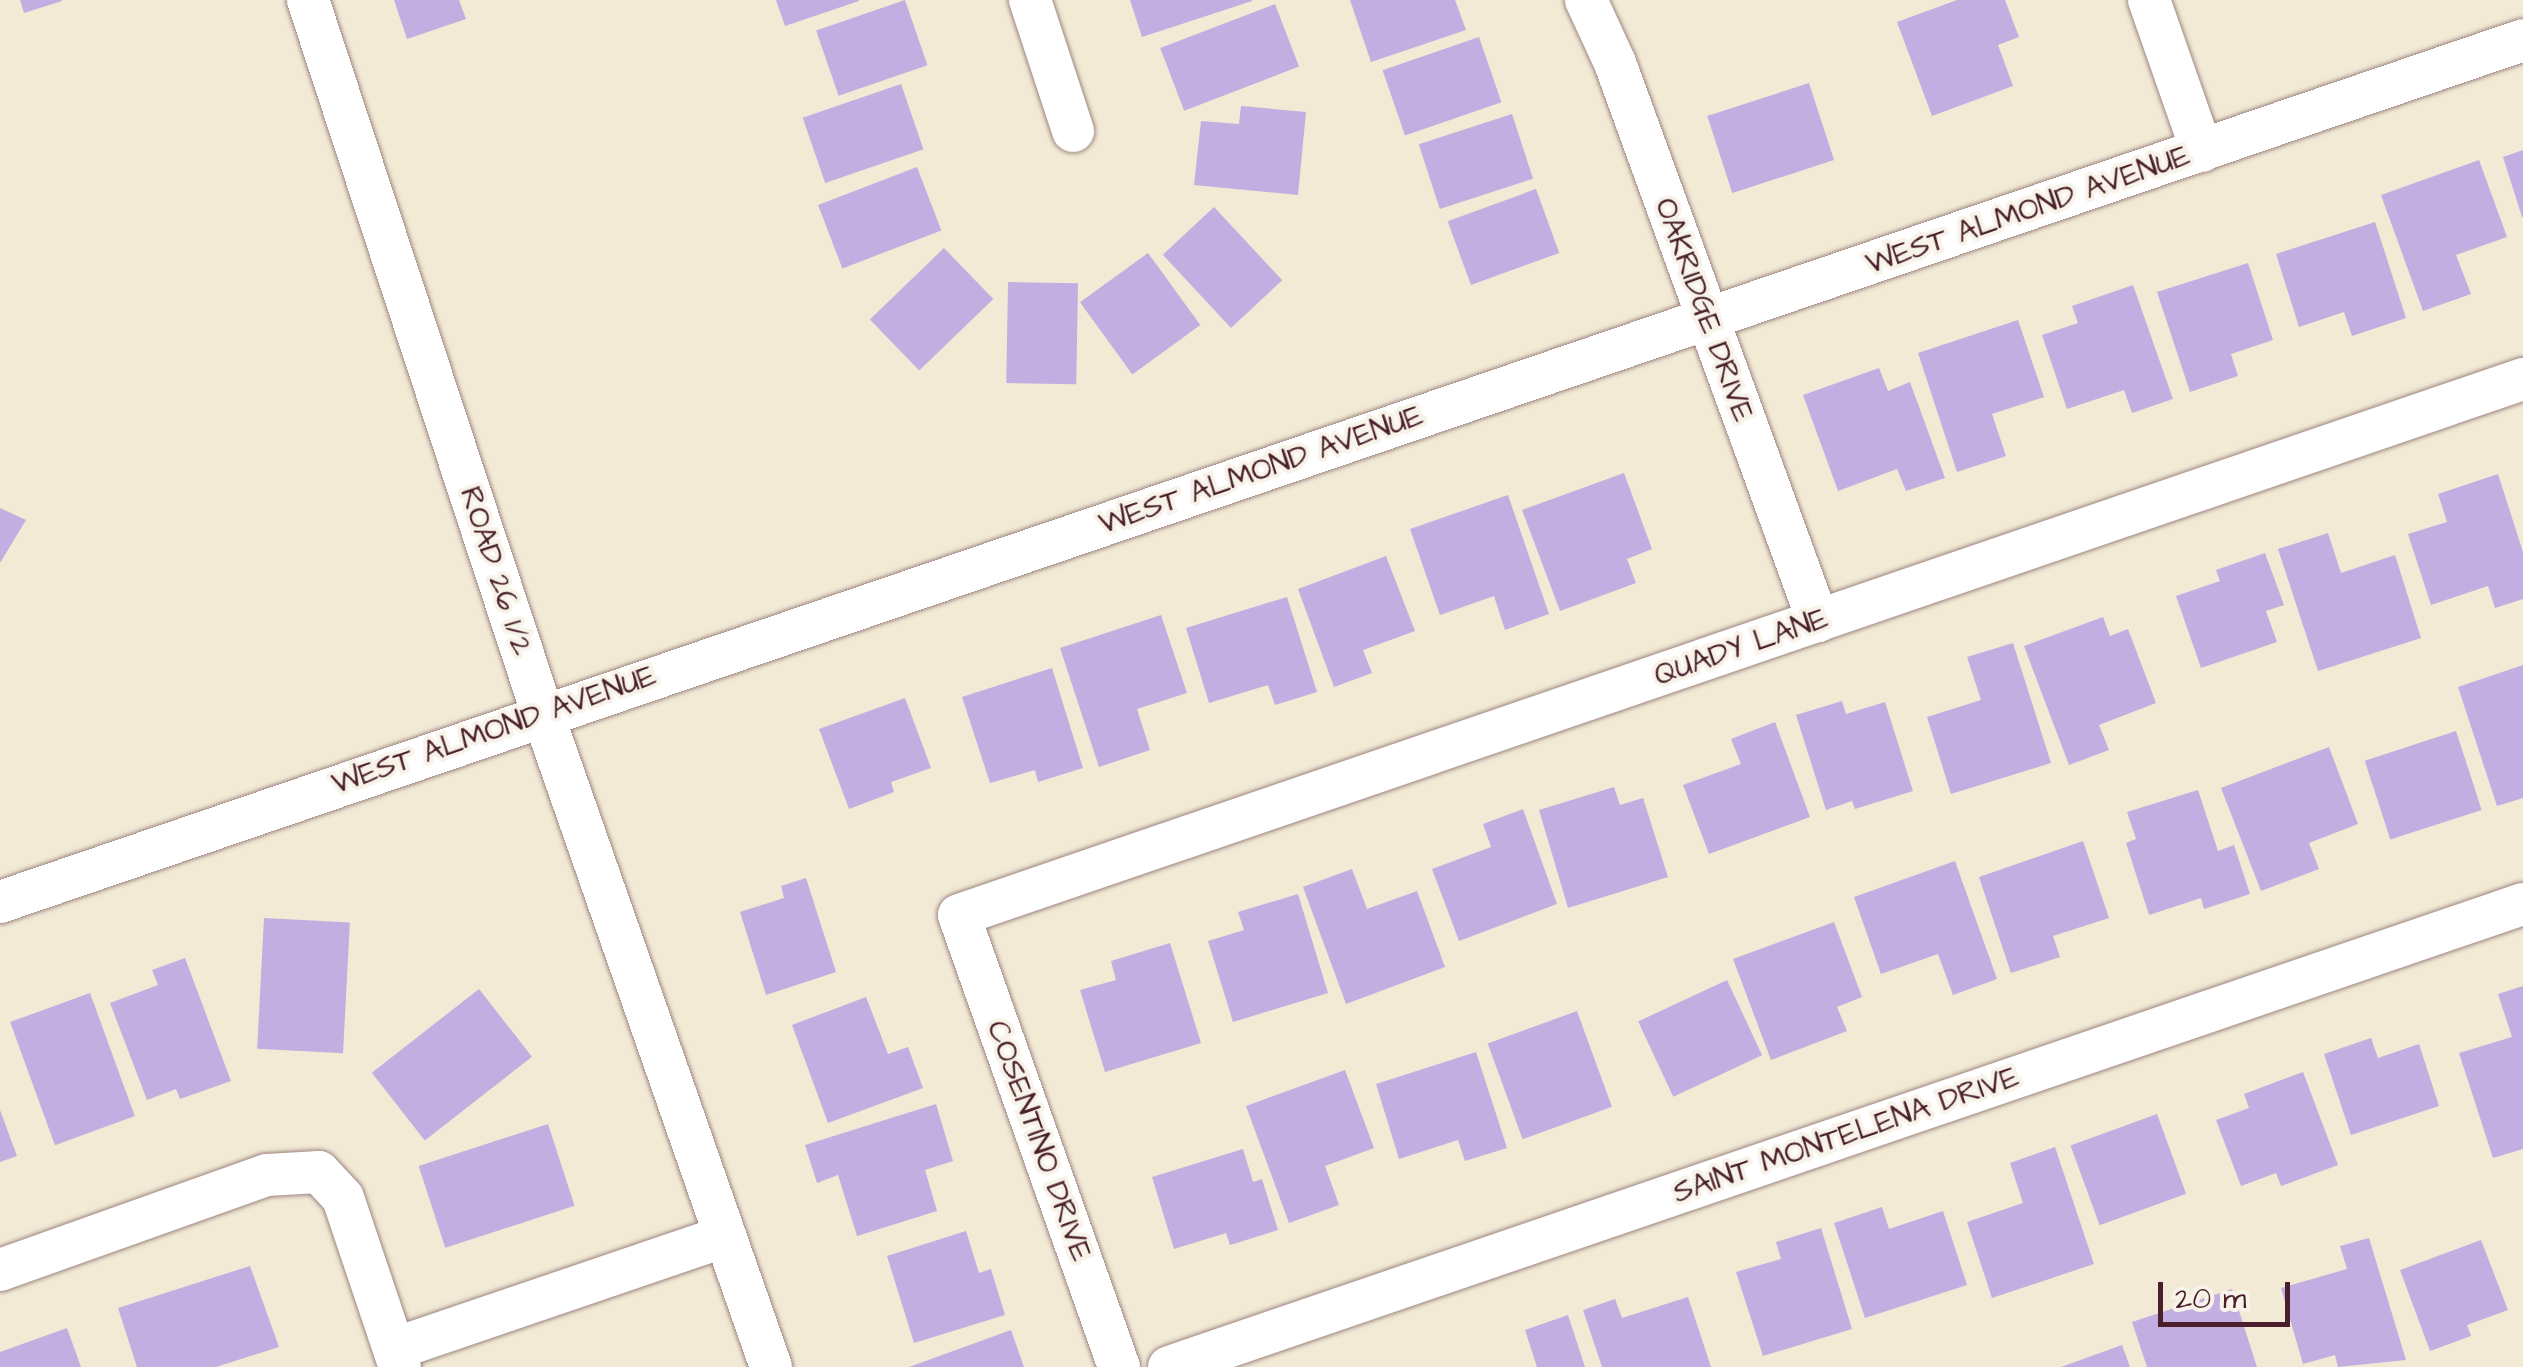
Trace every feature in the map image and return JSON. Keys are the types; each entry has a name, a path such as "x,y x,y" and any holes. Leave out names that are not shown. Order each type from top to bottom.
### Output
{"street":[{"name":"ROAD 26 1/2","path":"308,0 542,712 771,1367"},
{"path":"1030,0 1072,131"},
{"name":"OAKRIDGE DRIVE","path":"1586,0 1615,63 1818,621"},
{"path":"2149,0 2202,151"},
{"name":"WEST ALMOND AVENUE","path":"0,902 542,712 2523,40"},
{"name":"QUADY LANE","path":"958,915 2523,379"},
{"name":"SAINT MONTELENA DRIVE","path":"1169,1367 2523,904"},
{"name":"COSENTINO DRIVE","path":"958,915 1119,1367"},
{"path":"0,1270 268,1175 319,1172 342,1198 397,1358 726,1236"}],"building":[{"path":"20,0 62,0 62,1 24,13"},
{"path":"394,0 459,0 466,19 407,39"},
{"path":"776,0 859,0 859,1 785,26"},
{"path":"905,0 927,65 839,96 816,31"},
{"path":"1130,0 1252,0 1252,1 1142,37"},
{"path":"1350,0 1455,0 1466,30 1371,62"},
{"path":"1957,0 2005,0 2019,37 1998,45 2013,86 1932,116 1897,22"},
{"path":"1275,4 1299,67 1184,111 1160,48"},
{"path":"1479,37 1501,102 1405,135 1383,70"},
{"path":"1809,83 1834,160 1732,193 1707,116"},
{"path":"901,84 923,149 825,183 803,118"},
{"path":"1241,106 1306,112 1298,195 1194,185 1201,121 1239,124"},
{"path":"1512,114 1533,179 1440,209 1419,144"},
{"path":"2523,150 2523,217 2522,217 2503,157"},
{"path":"2479,160 2507,237 2456,255 2471,294 2423,311 2381,195"},
{"path":"917,167 941,230 842,268 818,205"},
{"path":"1536,189 1559,253 1471,285 1448,221"},
{"path":"1214,207 1282,280 1231,328 1163,255"},
{"path":"2375,222 2406,318 2352,336 2344,312 2299,327 2276,254"},
{"path":"944,248 993,299 919,371 870,320"},
{"path":"1148,253 1200,325 1132,374 1080,302"},
{"path":"2248,263 2273,340 2231,354 2238,376 2190,392 2157,292"},
{"path":"1008,282 1078,283 1076,384 1006,383"},
{"path":"2133,285 2173,399 2132,413 2124,390 2067,409 2042,335 2078,323 2072,306"},
{"path":"2018,320 2044,397 1992,414 2006,456 1957,472 1918,353"},
{"path":"1879,368 1888,391 1910,382 1945,478 1906,491 1897,469 1838,491 1803,395"},
{"path":"1624,473 1652,549 1627,559 1636,583 1560,611 1522,510"},
{"path":"2498,474 2523,552 2523,599 2495,608 2488,586 2431,605 2408,534 2447,522 2438,494"},
{"path":"1508,495 1549,614 1505,630 1494,596 1440,615 1410,529"},
{"path":"0,508 26,520 0,563"},
{"path":"2328,533 2341,573 2395,555 2421,638 2318,671 2278,549"},
{"path":"2265,553 2284,605 2266,611 2277,642 2201,668 2176,596 2220,581 2216,570"},
{"path":"1386,556 1415,631 1363,650 1372,673 1334,687 1298,589"},
{"path":"1287,597 1317,692 1275,705 1268,685 1209,703 1186,628"},
{"path":"1161,615 1187,693 1137,709 1150,750 1099,767 1060,648"},
{"path":"2103,617 2110,636 2128,629 2156,703 2099,725 2109,750 2069,765 2024,646"},
{"path":"2013,643 2051,763 1951,794 1927,717 1981,700 1967,657"},
{"path":"2523,665 2523,798 2497,806 2458,687"},
{"path":"1052,668 1083,768 1038,782 1035,770 990,783 962,697"},
{"path":"905,698 931,768 891,782 894,792 849,809 819,729"},
{"path":"1842,701 1846,714 1885,702 1913,791 1855,809 1852,801 1826,810 1796,715"},
{"path":"1775,722 1810,817 1709,854 1683,785 1741,764 1731,739"},
{"path":"2456,731 2482,810 2390,840 2365,761"},
{"path":"2329,747 2358,824 2309,843 2319,869 2261,891 2221,788"},
{"path":"1614,787 1620,805 1643,798 1668,877 1568,908 1539,810"},
{"path":"2198,790 2218,851 2234,845 2250,894 2204,909 2201,898 2149,915 2126,843 2136,839 2127,812"},
{"path":"1523,809 1557,904 1459,941 1432,869 1491,847 1483,824"},
{"path":"2083,841 2109,918 2053,936 2060,957 2011,973 1979,877"},
{"path":"1955,861 1997,979 1953,995 1938,954 1881,974 1854,897"},
{"path":"1352,869 1367,909 1417,891 1445,967 1346,1004 1303,887"},
{"path":"806,878 836,972 766,995 740,912 784,898 781,886"},
{"path":"1298,894 1328,993 1233,1022 1208,941 1244,930 1238,912"},
{"path":"264,918 350,923 343,1053 257,1049"},
{"path":"1834,922 1862,997 1837,1007 1847,1031 1771,1060 1733,959"},
{"path":"1170,943 1201,1043 1105,1072 1080,990 1116,980 1111,961"},
{"path":"185,958 231,1081 180,1099 176,1089 147,1100 110,1003 158,985 152,970"},
{"path":"1727,980 1762,1055 1673,1097 1638,1021"},
{"path":"2523,986 2523,1149 2493,1158 2459,1053 2512,1037 2498,994"},
{"path":"479,989 532,1057 425,1140 372,1073"},
{"path":"90,993 135,1116 55,1145 10,1022"},
{"path":"866,997 888,1054 908,1047 923,1088 828,1123 792,1025"},
{"path":"1577,1011 1612,1107 1523,1139 1488,1043"},
{"path":"2371,1038 2378,1058 2419,1044 2439,1106 2351,1135 2324,1054"},
{"path":"1476,1052 1507,1148 1465,1161 1458,1140 1399,1159 1376,1084"},
{"path":"1345,1070 1374,1148 1325,1166 1339,1205 1289,1223 1246,1106"},
{"path":"2303,1072 2338,1165 2281,1186 2276,1173 2241,1186 2216,1120 2249,1108 2244,1094"},
{"path":"936,1104 953,1161 925,1170 937,1211 857,1236 838,1175 817,1183 805,1145"},
{"path":"0,1110 17,1156 0,1162"},
{"path":"2157,1114 2186,1194 2100,1225 2071,1145"},
{"path":"548,1124 575,1206 445,1248 419,1166"},
{"path":"2055,1147 2094,1264 1992,1298 1967,1222 2023,1203 2010,1163"},
{"path":"1243,1149 1253,1182 1262,1179 1278,1230 1230,1245 1226,1233 1174,1249 1152,1177"},
{"path":"1882,1207 1889,1229 1943,1211 1967,1285 1865,1318 1834,1223"},
{"path":"1821,1228 1852,1329 1763,1356 1736,1272 1781,1259 1776,1242"},
{"path":"966,1231 979,1273 991,1269 1005,1315 914,1343 887,1256"},
{"path":"2369,1238 2406,1360 2338,1367 2335,1355 2303,1364 2281,1288 2347,1269 2340,1246"},
{"path":"2481,1240 2508,1310 2467,1325 2471,1336 2430,1351 2400,1270"},
{"path":"250,1266 279,1347 216,1367 137,1367 118,1308"},
{"path":"2232,1289 2257,1367 2147,1367 2132,1322"},
{"path":"1688,1297 1711,1367 1602,1367 1583,1310 1615,1299 1622,1318"},
{"path":"1568,1315 1585,1367 1537,1367 1525,1330"},
{"path":"67,1328 81,1367 0,1367 0,1352"},
{"path":"1011,1330 1024,1367 909,1367"},
{"path":"2122,1345 2130,1367 2061,1367"}]}
